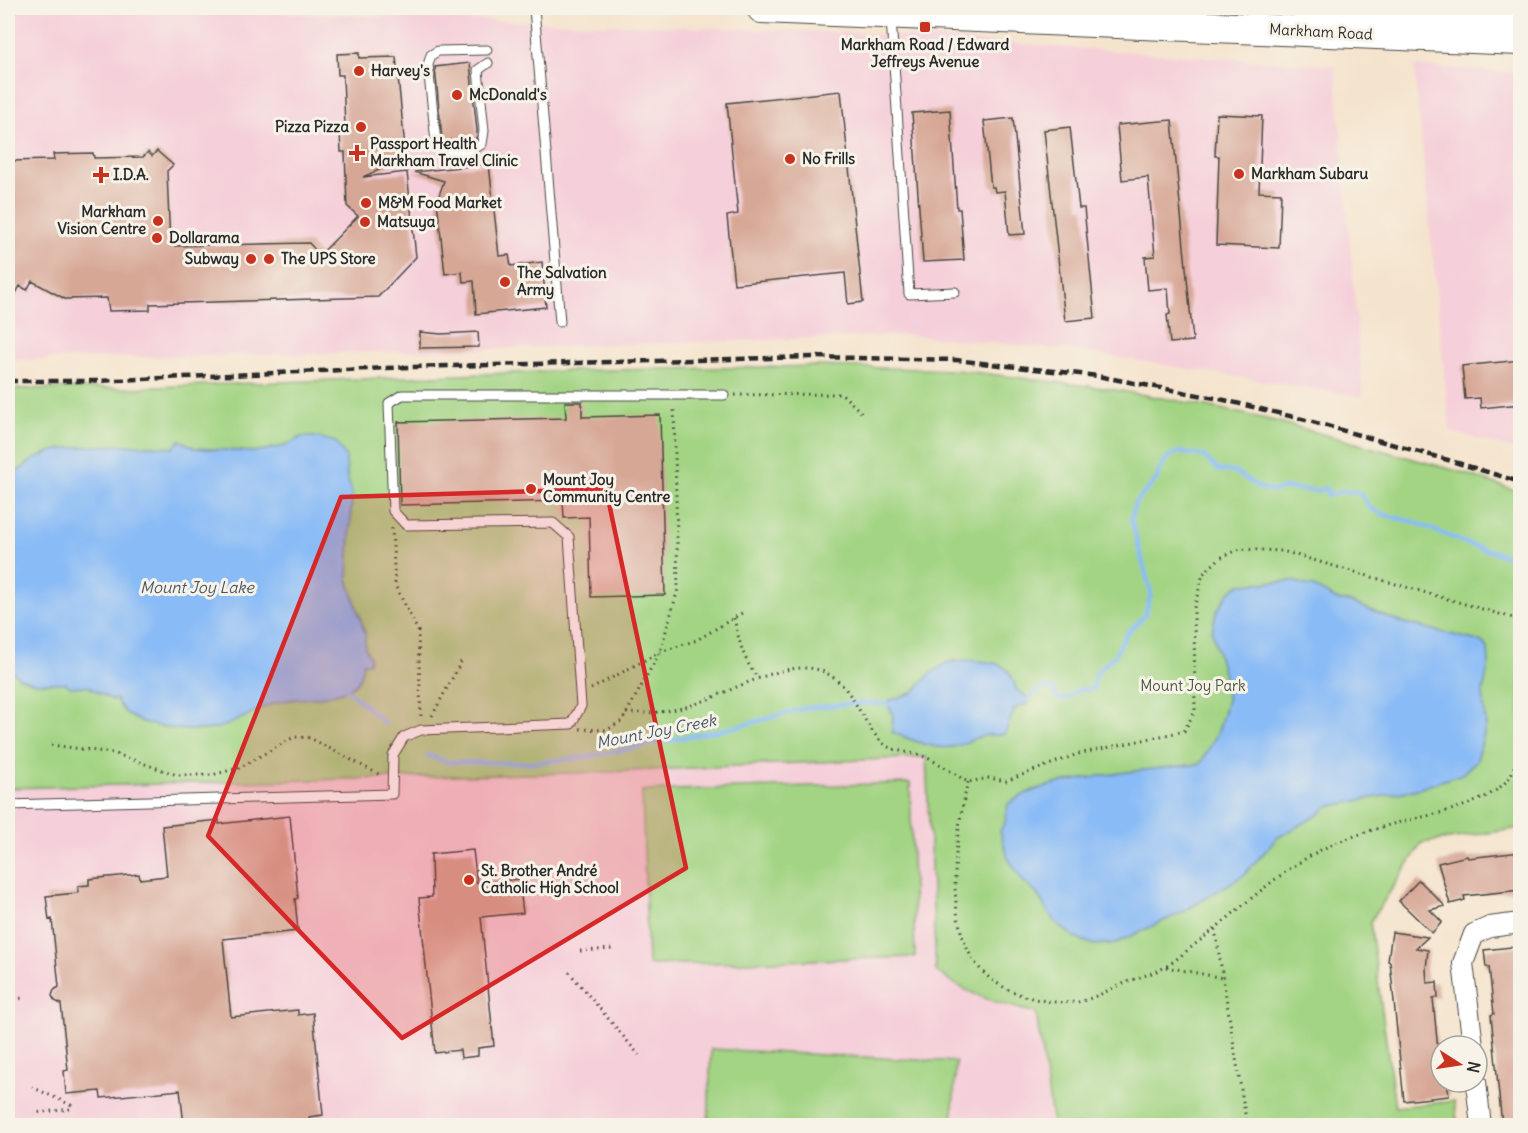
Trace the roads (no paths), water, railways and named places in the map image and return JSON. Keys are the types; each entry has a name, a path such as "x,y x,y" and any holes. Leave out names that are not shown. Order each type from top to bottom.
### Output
{"main road":[{"name":"Markham Road","path":"762,8 891,13 1442,20 1521,17"},
{"name":"Markham Road","path":"1319,8 1442,20 1521,40"}],"street":[{"path":"1472,1034 1463,963 1469,945 1474,934 1490,927 1521,923"},
{"path":"1477,1094 1481,1125"}],"lane":[{"path":"534,8 560,322"},
{"path":"891,13 909,294 955,292"},
{"path":"487,50 438,51 431,55 428,65 436,142 442,148 452,151 475,150 482,144 484,131 478,70 488,63"},
{"path":"8,805 392,794 393,755 404,737 421,730 571,724 581,706 569,537 553,523 406,525 393,512 389,403 402,395 724,395"}],"water":[{"name":"Mount Joy Lake","path":"301,437 316,437 336,442 346,458 347,477 352,493 348,579 365,633 365,647 370,658 369,663 363,663 358,681 351,687 332,695 272,704 214,729 187,730 157,726 131,717 116,699 112,700 87,686 71,687 65,683 35,683 20,678 8,668 8,481 22,468 50,452 76,447 129,445 173,448 180,440 195,448 254,452 285,446"},
{"path":"1292,581 1314,587 1338,600 1353,603 1397,621 1482,642 1488,648 1489,663 1483,692 1486,726 1477,760 1462,774 1418,789 1327,807 1320,814 1277,838 1244,875 1183,912 1116,943 1095,945 1075,938 1054,921 1037,894 1022,880 1008,858 1000,831 1005,822 1008,804 1034,790 1063,782 1200,764 1218,732 1227,700 1227,687 1212,631 1216,613 1228,593 1240,584"},
{"path":"966,660 998,664 1004,667 1013,679 1016,689 1029,699 1029,703 1015,708 1005,734 982,736 951,747 934,747 892,732 893,715 888,704 890,700 912,693 930,674 948,662"}],"waterway":[{"name":"Mount Joy Creek","path":"1029,699 1034,693 1046,687 1053,689 1058,699 1068,698 1077,690 1093,689 1096,673 1114,656 1127,633 1145,615 1151,593 1131,519 1135,503 1157,479 1159,470 1168,457 1179,452 1204,456 1218,470 1235,472 1260,488 1273,491 1285,488 1316,491 1326,488 1328,496 1342,491 1360,493 1370,508 1382,514 1414,522 1468,544 1520,560"},
{"name":"Mount Joy Creek","path":"347,689 385,724"},
{"name":"Mount Joy Creek","path":"427,755 448,762 532,763 587,757 740,726 805,708 859,703 888,704"}],"railway":[{"path":"8,381 96,381 410,367 812,357 956,360 1097,376 1220,399 1302,419 1520,482"}],"place":[{"name":"Markham Road / Edward Jeffreys Avenue","path":"925,27"},
{"name":"Harvey's","path":"359,71"},
{"name":"McDonald's","path":"457,95"},
{"name":"Pizza Pizza","path":"361,127"},
{"name":"Passport Health Markham Travel Clinic","path":"357,153"},
{"name":"No Frills","path":"790,159"},
{"name":"Markham Subaru","path":"1239,174"},
{"name":"I.D.A.","path":"101,175"},
{"name":"M&M Food Market","path":"366,203"},
{"name":"Markham Vision Centre","path":"158,221"},
{"name":"Matsuya","path":"365,222"},
{"name":"Dollarama","path":"157,238"},
{"name":"Subway","path":"251,259"},
{"name":"The UPS Store","path":"269,259"},
{"name":"The Salvation Army","path":"505,282"},
{"name":"Mount Joy Community Centre","path":"531,489"},
{"name":"St. Brother André Catholic High School","path":"469,880"}],"park label":[{"name":"Mount Joy Park","path":"1193,686"}]}
